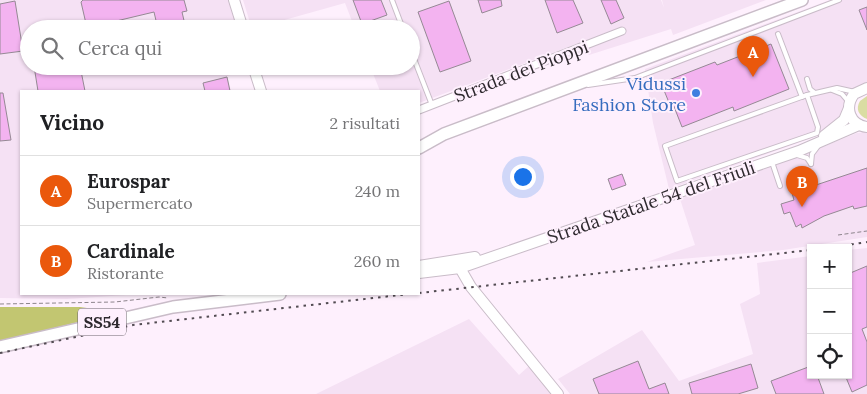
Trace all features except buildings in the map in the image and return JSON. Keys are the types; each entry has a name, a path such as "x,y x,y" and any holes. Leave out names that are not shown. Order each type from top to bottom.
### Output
{"main road":[{"path":"420,147 444,134 802,0"},
{"name":"SS54","path":"0,347 173,307 264,295"}],"street":[{"path":"234,0 240,20"},
{"name":"Strada dei Pioppi","path":"420,110 622,31"},
{"path":"256,75 261,90"},
{"name":"Strada Statale 54 del Friuli","path":"799,151 841,123 846,117 852,97 863,89"},
{"name":"Strada Statale 54 del Friuli","path":"849,106 850,116 863,126"},
{"name":"Strada Statale 54 del Friuli","path":"420,273 460,268 799,151 863,126"},
{"name":"Strada Statale 54 del Friuli","path":"420,266 441,264 503,252"},
{"name":"Strada Statale 54 del Friuli","path":"469,284 470,273 474,266 503,252"},
{"path":"441,264 454,265 460,268 469,284 558,394"},
{"path":"420,278 449,275 461,278 469,284"}],"lane":[{"path":"392,0 400,20"},
{"path":"568,88 635,78 839,0"},
{"path":"778,34 802,97"},
{"path":"420,74 432,105"},
{"path":"807,79 810,89 815,93"},
{"path":"807,96 818,127 816,132 677,181 665,146 802,97 827,89 863,89"},
{"path":"827,89 842,94 849,106"},
{"path":"786,155 803,156 811,164 815,149 824,141"},
{"path":"772,160 780,186"}],"path":[{"path":"838,234 867,231"},
{"path":"0,304 108,303 158,297 170,299 173,307"}],"shaded area":[{"path":"0,0 229,0 235,20 20,20 20,75 231,75 227,76 231,90 20,90 20,295 126,295 67,299 0,298"},
{"path":"243,0 661,0 664,8 662,0 766,0 673,35 671,29 589,55 576,44 420,103 420,90 380,90 374,75 420,75 420,20 352,20 345,3 284,20 249,20"},
{"path":"830,0 867,0 867,84 844,114 824,132 812,138 669,189 653,123 645,69"},
{"path":"867,132 867,237 822,244 807,244 807,246 783,250 647,262 695,245 680,199 857,133"},
{"path":"867,248 867,394 570,394 558,379 642,330 679,381 753,354 740,304 760,294 757,263 807,257 807,379 852,379 852,250"},
{"path":"469,319 519,375 530,365 553,394 316,394"}],"green space":[{"path":"867,96 867,119 860,114 858,107 860,101"},
{"path":"0,307 80,307 94,309 104,316 0,341"}],"railway":[{"path":"852,244 867,242"},
{"path":"420,293 807,250"},
{"path":"0,353 133,325 400,295"}],"place":[{"name":"Eurospar","path":"753,77"},
{"name":"Vidussi Fashion Store","path":"696,93"},
{"name":"Cardinale","path":"802,207"}]}
